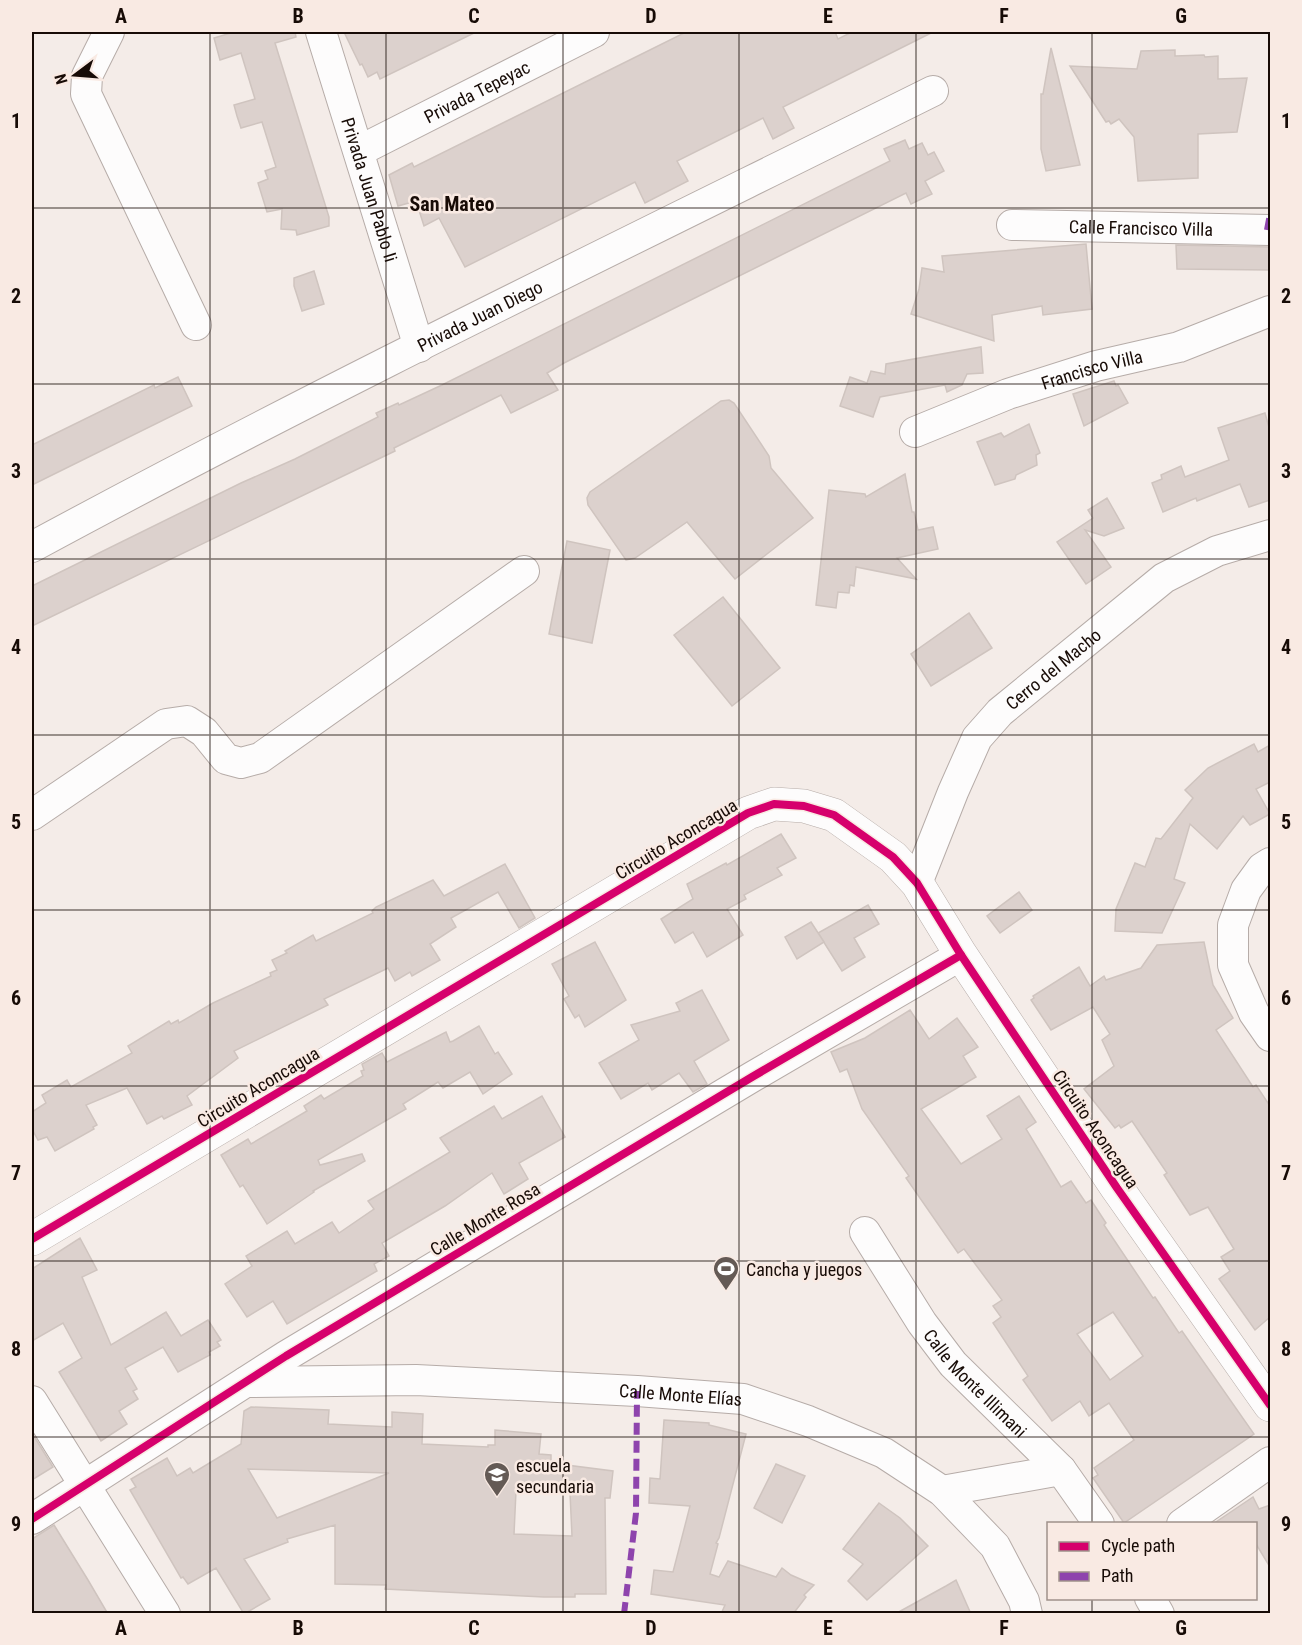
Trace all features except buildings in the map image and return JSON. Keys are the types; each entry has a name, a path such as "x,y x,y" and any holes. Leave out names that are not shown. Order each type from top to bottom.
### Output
{"street":[{"path":"109,32 87,76 86,93 196,325"},
{"name":"Privada Juan Pablo Ii","path":"321,32 419,347"},
{"name":"Privada Tepeyac","path":"359,152 594,32"},
{"name":"Privada Juan Diego","path":"32,547 126,496 419,347 933,91"},
{"name":"Calle Francisco Villa","path":"1012,225 1270,230"},
{"name":"Francisco Villa","path":"915,432 1008,394 1096,366 1179,347 1270,311"},
{"name":"Cerro del Macho","path":"917,883 977,738 1000,712 1164,578 1217,551 1270,535"},
{"path":"32,815 166,724 187,721 204,732 226,759 241,764 260,758 524,571"},
{"name":"Circuito Aconcagua","path":"32,1239 748,813 774,804 804,806 834,815 892,857 917,883 961,955 1117,1188 1270,1405"},
{"path":"1270,863 1262,868 1246,890 1233,925 1233,965 1254,1013 1270,1036"},
{"name":"Calle Monte Rosa","path":"32,1519 286,1356 752,1077 961,955"},
{"name":"Calle Monte Illimani","path":"865,1232 921,1323 953,1364 1061,1470 1098,1522"},
{"name":"Calle Monte Elías","path":"246,1382 416,1380 637,1391 743,1399 808,1420 884,1453 942,1491 995,1546 1024,1601 1027,1614"},
{"path":"32,1401 165,1614"},
{"path":"1185,1522 1270,1461"},
{"path":"942,1491 1061,1470"},
{"path":"1151,1600 1159,1614"}],"marked path":[{"path":"1267,230 1270,214"},
{"path":"624,1614 636,1513 637,1391"}],"cycle path":[{"path":"32,1239 748,813 774,804 804,806 834,815 893,857 917,883 961,955 1117,1188 1270,1405"},
{"path":"32,1519 286,1356 752,1077 961,955"}],"place":[{"name":"Cancha y juegos","path":"726,1292"},
{"name":"escuela secundaria","path":"497,1498"}],"district":[{"name":"San Mateo","path":"452,204"}]}
